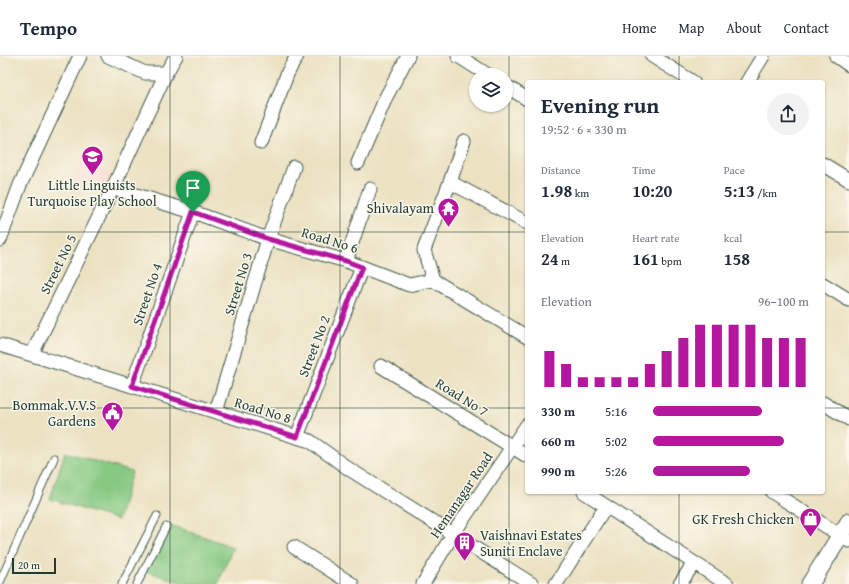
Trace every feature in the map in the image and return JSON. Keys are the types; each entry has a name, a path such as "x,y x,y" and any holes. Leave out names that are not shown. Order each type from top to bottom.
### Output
{"street":[{"path":"0,240 20,184 80,56"},
{"path":"108,56 145,73 166,73"},
{"name":"Street No 5","path":"32,354 113,188 166,73 176,56"},
{"path":"261,143 288,72 297,56"},
{"path":"358,163 386,97 408,56"},
{"path":"458,56 477,68"},
{"path":"652,56 690,80"},
{"path":"748,80 763,56"},
{"path":"836,56 849,65"},
{"path":"513,90 525,98"},
{"path":"464,141 424,250 433,280 525,336"},
{"path":"825,165 849,180"},
{"name":"Street No 3","path":"216,412 268,239 294,167"},
{"path":"450,182 525,222"},
{"name":"Road No 6","path":"113,188 193,212 268,239 346,261 408,285 433,280"},
{"path":"346,261 370,189"},
{"name":"Street No 4","path":"132,386 193,212"},
{"name":"Street No 2","path":"297,437 362,267"},
{"path":"825,285 849,300"},
{"name":"Road No 8","path":"0,345 310,441 349,468 532,584"},
{"name":"Road No 7","path":"381,366 525,455"},
{"path":"825,404 849,420"},
{"name":"Hemanagar Road","path":"423,584 453,534 525,428"},
{"path":"587,494 727,584"},
{"path":"776,494 846,533 810,584"},
{"path":"556,584 606,506"},
{"path":"294,547 352,584"},
{"path":"680,584 694,563"}],"lane":[{"path":"0,582 54,458"},
{"path":"122,584 158,516"},
{"path":"137,584 166,527"}],"shaded area":[{"name":"Little Linguists Turquoise Play School","path":"80,162 111,173 104,192 74,181"}],"green space":[{"path":"65,452 132,472 118,520 50,499"},
{"path":"171,525 233,547 218,584 186,584 145,571"}],"place":[{"name":"Little Linguists Turquoise Play School","path":"92,176"},
{"name":"Shivalayam","path":"449,228"},
{"name":"Bommak.V.V.S Gardens","path":"112,432"},
{"name":"GK Fresh Chicken","path":"810,538"},
{"name":"Vaishnavi Estates Suniti Enclave","path":"465,562"}],"route":[{"path":"193,212 268,239 362,267 297,437 132,386 193,212"}]}
